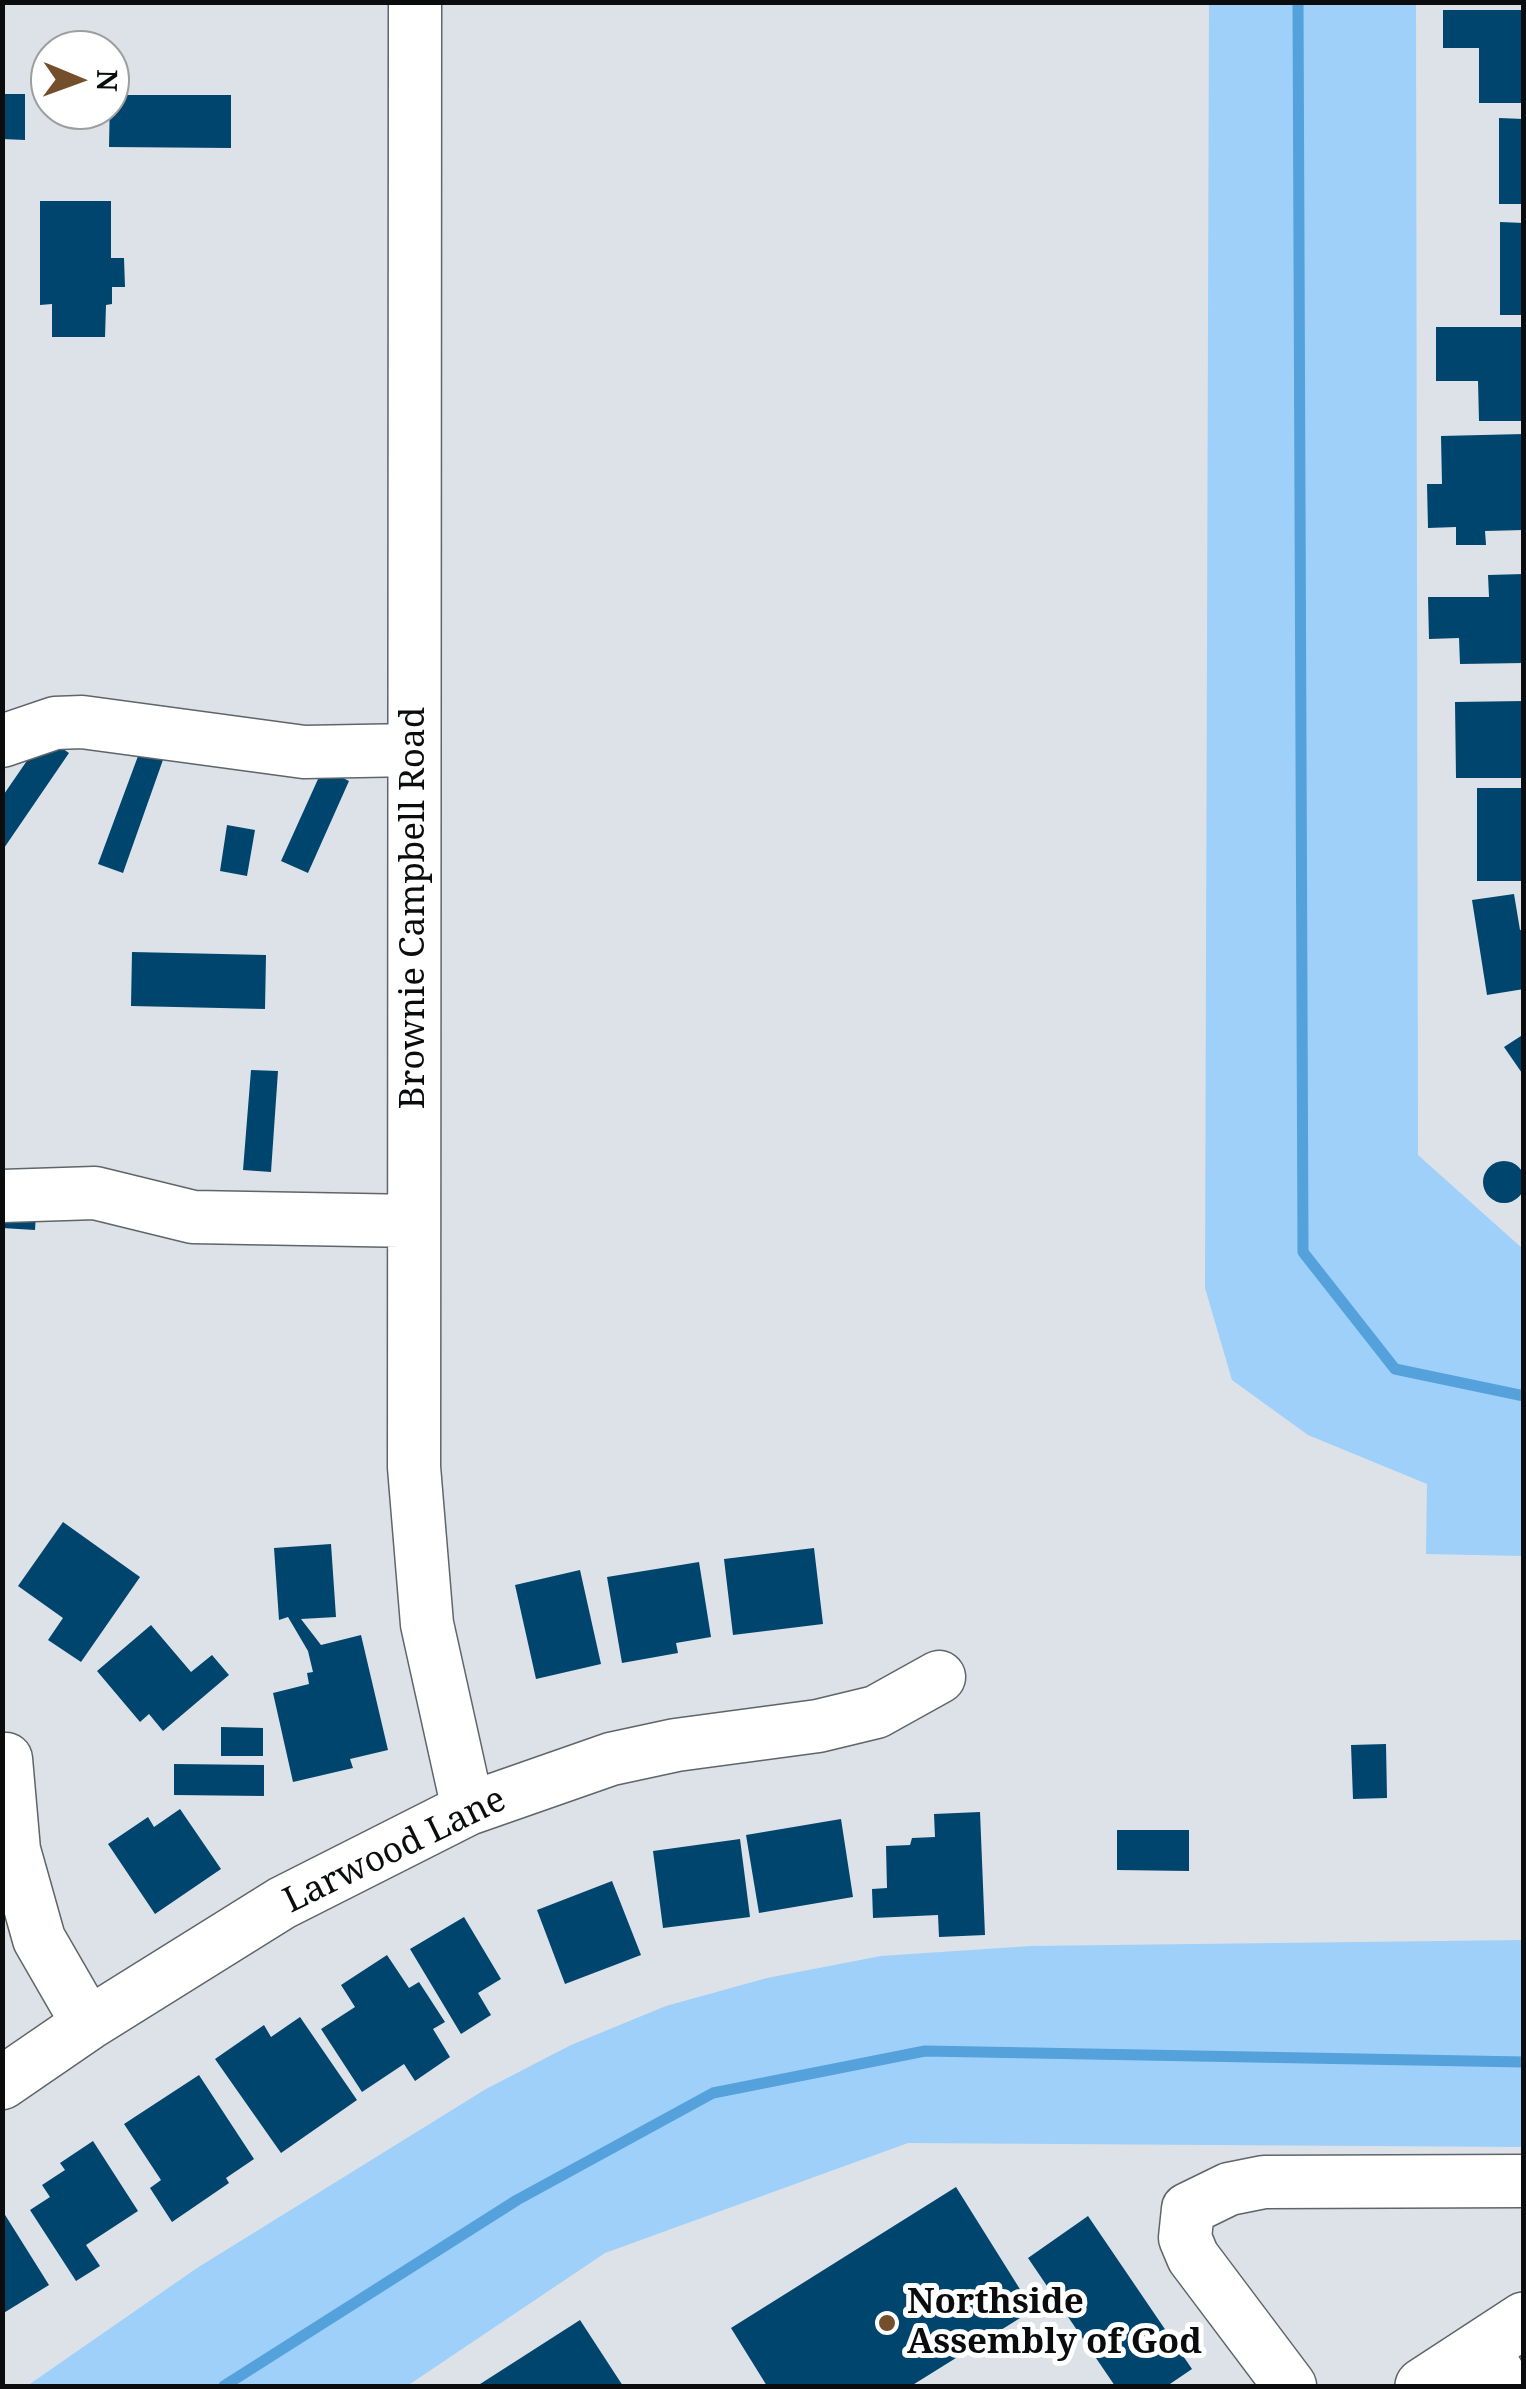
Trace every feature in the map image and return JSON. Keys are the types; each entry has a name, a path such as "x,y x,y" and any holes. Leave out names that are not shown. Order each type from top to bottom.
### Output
{"main road":[{"path":"1423,2386 1504,2351"}],"street":[{"name":"Brownie Campbell Road","path":"415,2 414,1466 427,1624 468,1809"},
{"path":"2,741 55,724 82,722 304,752 414,750"},
{"path":"2,1196 94,1194 193,1218 414,1221"},
{"name":"Larwood Lane","path":"2,2083 88,2024 282,1903 468,1809 611,1760 676,1746 818,1726 876,1712 938,1677"},
{"path":"6,1760 14,1850 39,1939 88,2024"},
{"path":"1290,2386 1193,2257 1185,2238 1188,2208 1228,2188 1264,2182 1524,2181"}],"shaded area":[{"path":"1209,3 1416,3 1418,1155 1523,1249 1523,1556 1426,1554 1427,1484 1308,1435 1232,1380 1205,1288"},
{"path":"1523,1940 1523,2147 908,2143 605,2253 407,2386 27,2386 197,2268 486,2089 571,2045 666,2006 767,1978 881,1956 1031,1946"}],"building":[{"path":"1443,10 1524,10 1524,103 1479,103 1479,48 1443,48"},
{"path":"2,94 25,94 25,140 2,139"},
{"path":"130,95 231,95 231,148 109,147 109,130 130,130"},
{"path":"1499,118 1524,119 1524,204 1499,204"},
{"path":"40,201 111,201 111,258 124,258 125,287 112,287 112,304 106,305 105,337 52,337 52,304 40,305"},
{"path":"1500,222 1524,223 1524,315 1500,315"},
{"path":"1436,327 1524,327 1524,421 1479,421 1478,381 1436,381"},
{"path":"1524,434 1524,530 1485,531 1486,545 1456,545 1456,527 1428,528 1427,484 1442,484 1441,436"},
{"path":"1524,574 1524,663 1460,664 1459,638 1429,639 1428,597 1489,597 1488,575"},
{"path":"1524,701 1524,778 1456,778 1455,702"},
{"path":"44,736 69,753 2,851 2,797"},
{"path":"141,748 164,757 123,873 98,864"},
{"path":"323,768 349,781 308,873 281,861"},
{"path":"1477,788 1524,788 1524,881 1477,881"},
{"path":"227,825 255,830 247,876 220,871"},
{"path":"1514,894 1520,930 1524,929 1524,989 1487,995 1472,900"},
{"path":"132,952 266,955 265,1009 131,1006"},
{"path":"1524,1034 1524,1076 1504,1047"},
{"path":"251,1070 278,1071 271,1172 243,1170"},
{"path":"1504,1161 1519,1167 1525,1182 1519,1197 1504,1203 1489,1197 1483,1182 1489,1167"},
{"path":"2,1212 36,1214 35,1230 2,1228"},
{"path":"63,1522 140,1577 81,1662 48,1640 63,1618 18,1586"},
{"path":"331,1544 336,1617 301,1619 321,1645 361,1635 388,1750 350,1759 353,1768 293,1782 273,1693 309,1684 307,1673 313,1672 308,1651 288,1617 279,1620 274,1548"},
{"path":"814,1548 823,1624 733,1635 724,1559"},
{"path":"699,1562 711,1637 676,1643 678,1653 622,1663 607,1577"},
{"path":"580,1570 601,1664 536,1679 515,1585"},
{"path":"151,1625 191,1672 212,1655 229,1675 163,1731 149,1714 140,1722 97,1671"},
{"path":"221,1727 263,1728 263,1756 221,1756"},
{"path":"1386,1744 1387,1798 1353,1799 1351,1745"},
{"path":"174,1764 264,1765 264,1796 174,1795"},
{"path":"180,1809 221,1869 155,1914 108,1844 148,1817 154,1827"},
{"path":"980,1812 985,1935 939,1937 938,1915 873,1918 872,1889 887,1888 886,1846 910,1845 912,1838 935,1837 934,1814"},
{"path":"841,1819 853,1897 759,1913 746,1835"},
{"path":"1117,1830 1189,1830 1189,1871 1117,1870"},
{"path":"740,1839 750,1917 663,1928 653,1851"},
{"path":"612,1881 641,1955 565,1984 537,1910"},
{"path":"464,1917 501,1979 478,1993 491,2015 461,2034 410,1949"},
{"path":"387,1955 409,1988 419,1982 445,2022 433,2029 450,2057 415,2081 404,2064 362,2092 321,2029 355,2007 341,1985"},
{"path":"300,2017 357,2100 281,2153 215,2059 264,2025 271,2037"},
{"path":"199,2075 254,2159 226,2178 229,2183 172,2222 150,2188 161,2180 124,2124"},
{"path":"93,2141 138,2211 86,2245 100,2266 76,2281 30,2210 50,2197 42,2185 65,2170 60,2163"},
{"path":"956,2187 1033,2310 911,2386 767,2386 731,2328"},
{"path":"2,2210 49,2285 2,2314"},
{"path":"1088,2216 1192,2369 1167,2386 1115,2386 1028,2258"},
{"path":"580,2320 623,2386 477,2386"}],"waterway":[{"path":"1298,2 1303,1252 1395,1369 1524,1396"},
{"path":"224,2386 517,2200 713,2093 925,2051 1524,2062"}],"place":[{"name":"Northside Assembly of God","path":"887,2323"}]}
